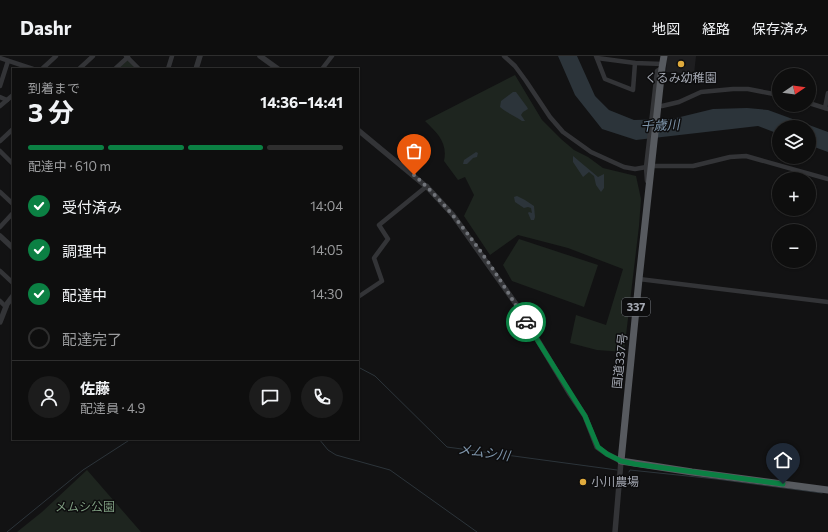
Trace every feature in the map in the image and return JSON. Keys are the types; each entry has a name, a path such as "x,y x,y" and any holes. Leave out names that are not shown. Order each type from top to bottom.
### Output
{"highway":[{"name":"国道337号","path":"621,461 649,194 649,167 664,56"},
{"path":"621,461 828,490"}],"street":[{"path":"43,68 56,56"},
{"path":"80,68 93,56"},
{"path":"168,68 172,56"},
{"path":"196,68 200,56"},
{"path":"260,56 277,68"},
{"path":"323,68 332,56"},
{"path":"504,56 522,76 550,117 563,132 591,152 624,167 693,166 730,157 746,156 828,179"},
{"path":"116,68 127,57 138,68"},
{"path":"596,57 662,66"},
{"path":"596,57 605,79 633,90 635,63"},
{"path":"0,58 30,68"},
{"path":"0,86 8,61"},
{"path":"658,102 678,102 701,92 733,89 748,89 772,94"},
{"path":"816,105 826,108 828,94"},
{"path":"0,106 12,96"},
{"path":"0,97 7,100"},
{"path":"0,141 12,130"},
{"path":"359,131 427,186 453,215 509,294 585,416 598,447 607,454 621,461 615,532"},
{"path":"0,151 12,161"},
{"path":"359,296 382,281 374,258 388,239 379,225 427,186"},
{"path":"0,192 12,203"},
{"path":"0,227 12,214"},
{"path":"0,236 12,247"},
{"path":"0,271 12,283"},
{"path":"639,279 828,302"},
{"path":"0,319 12,297"},
{"path":"0,301 6,307"}],"shaded area":[{"name":"くるみ幼稚園","path":"667,56 696,56 694,74 666,72"}],"green space":[{"path":"128,60 135,68 119,68"},
{"path":"515,75 542,120 574,150 588,157 603,168 636,176 641,199 624,352 597,350 570,343 576,315 606,325 623,269 568,248 518,235 490,255 464,216 474,195 465,177 458,180 444,161 445,154 443,143 425,121"},
{"path":"519,239 598,265 584,307 512,281 503,265"},
{"name":"メムシ公園","path":"87,470 141,532 17,532 42,512"}],"water":[{"name":"千歳川","path":"558,56 577,56 595,96 609,110 634,120 672,119 713,109 747,108 768,110 795,120 772,120 772,131 758,126 636,140 602,129 575,95"},
{"path":"513,92 516,92 528,109 521,115 525,121 522,121 500,107 501,101"},
{"path":"816,128 828,132 828,152 816,148"},
{"path":"476,152 478,153 477,157 473,158 467,164 463,164 464,160"},
{"path":"573,156 598,177 604,174 604,188 601,192 596,185 594,176 589,172 583,177 573,162"},
{"path":"517,196 534,206 534,220 531,220 528,213 532,213 531,208 524,208 515,202 514,197"}],"waterway":[{"name":"メムシ川","path":"359,368 375,376 447,447 617,470"},
{"path":"7,532 83,470 129,440"},
{"path":"320,440 328,450 336,455 390,470 477,532"},
{"name":"メムシ川","path":"629,472 630,470 716,479 822,493"}],"way so far":[{"path":"414,175 453,215 500,280 526,322"}],"place":[{"name":"くるみ幼稚園","path":"681,64"},
{"name":"小川農場","path":"583,482"}],"route":[{"path":"526,322 585,416 598,447 607,454 621,461 635,464 783,484"}]}
